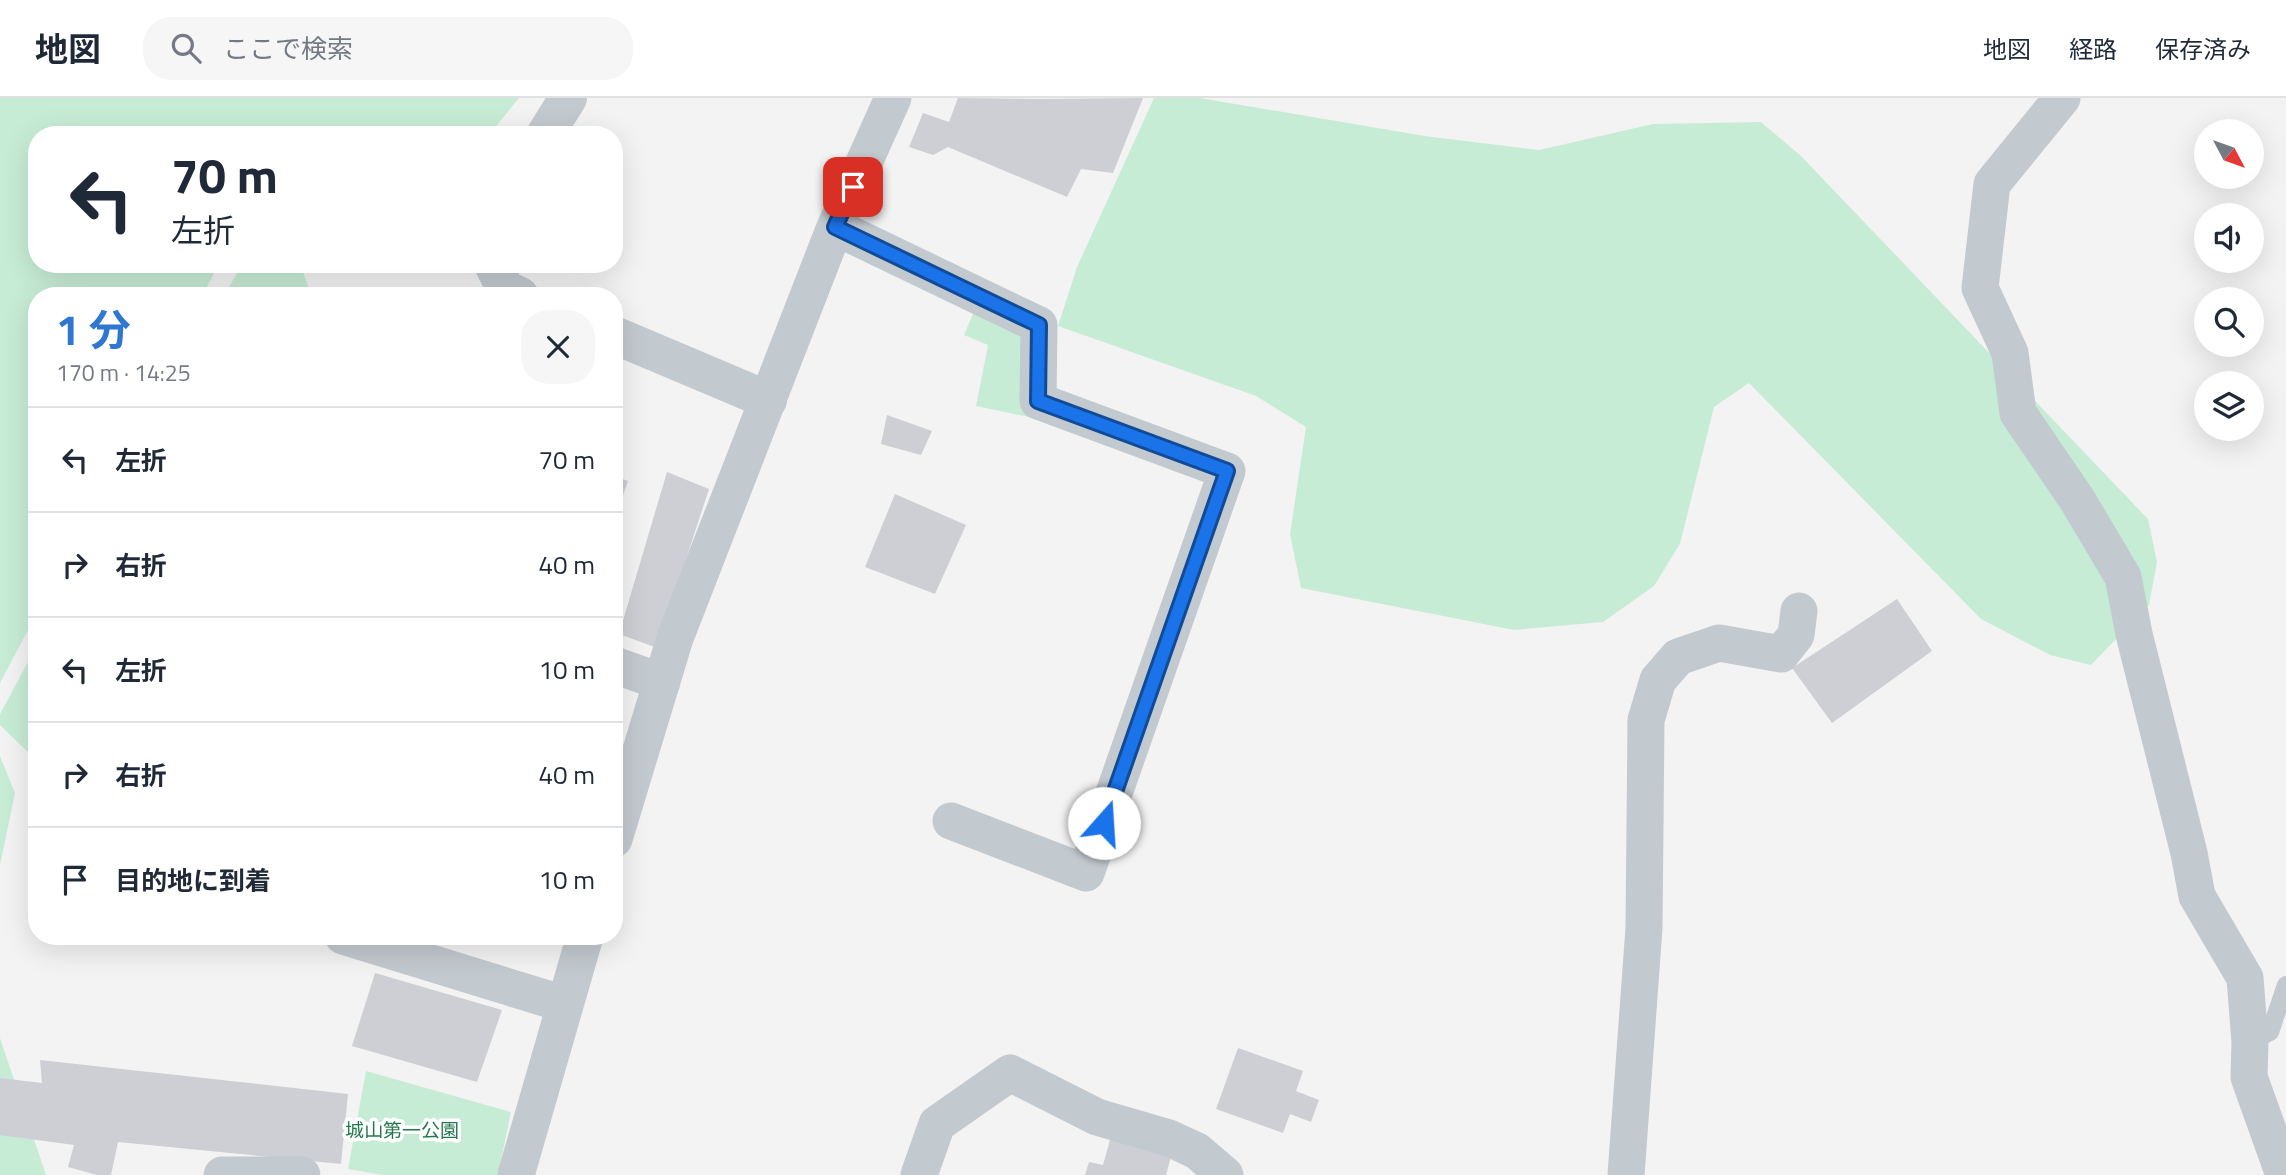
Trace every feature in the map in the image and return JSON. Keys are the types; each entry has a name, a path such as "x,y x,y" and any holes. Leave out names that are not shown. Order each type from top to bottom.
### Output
{"street":[{"path":"551,126 568,98"},
{"path":"623,810 675,638 835,227 893,98"},
{"path":"2062,98 1992,184 1980,288 2010,352 2018,413 2078,501 2123,577 2134,634 2180,816 2197,896 2245,978 2250,1042 2249,1077 2284,1175"},
{"path":"835,227 1039,325 1038,401 1227,471 1086,873 951,821"},
{"path":"623,339 768,400"},
{"path":"1626,1175 1644,928 1646,720 1657,680 1678,657 1718,643 1781,654 1796,635 1799,611"},
{"path":"623,668 662,682"},
{"path":"372,945 564,1004"},
{"path":"516,1175 582,945"},
{"path":"919,1175 937,1124 1010,1073 1097,1117 1169,1139 1197,1151 1225,1175"},
{"path":"222,1175 302,1175"}],"lane":[{"path":"2250,1042 2270,1032 2286,985"}],"green space":[{"path":"0,98 519,98 496,126 28,126 28,273 214,273 207,287 28,287 28,630 0,683"},
{"path":"1154,98 1200,98 1425,136 1539,150 1653,124 1761,122 1801,156 2148,519 2157,562 2149,605 2091,665 2050,655 1981,619 1749,383 1714,407 1680,544 1654,586 1603,622 1514,630 1301,588 1290,534 1306,427 1256,396 1058,326 1077,267"},
{"path":"237,273 303,273 309,287 229,287"},
{"path":"978,302 1032,327 1029,417 976,406 988,345 964,335"},
{"path":"28,662 28,752 0,725 0,714"},
{"path":"0,756 15,793 0,865"},
{"path":"0,1038 46,1175 0,1175"},
{"name":"城山第一公園","path":"366,1071 511,1112 498,1175 383,1175 348,1169"}],"building":[{"path":"958,98 1143,98 1113,173 1081,169 1067,197 948,147 933,155 909,147 923,113 949,122"},
{"path":"887,415 932,431 921,455 881,444"},
{"path":"667,472 709,489 657,648 623,635 623,620"},
{"path":"623,479 628,481 623,495"},
{"path":"895,494 966,525 935,594 865,567"},
{"path":"1897,599 1932,651 1832,723 1792,668"},
{"path":"375,973 502,1010 477,1082 352,1046"},
{"path":"1238,1048 1303,1071 1296,1091 1319,1100 1311,1122 1290,1114 1283,1133 1216,1109"},
{"path":"40,1060 348,1094 341,1164 118,1142 111,1175 97,1175 68,1167 74,1145 0,1135 0,1078 42,1083"},
{"path":"1111,1136 1172,1153 1166,1175 1085,1175 1089,1162 1103,1165"}],"route":[{"path":"853,187 835,227 1039,325 1038,401 1227,471 1104,823"}]}
